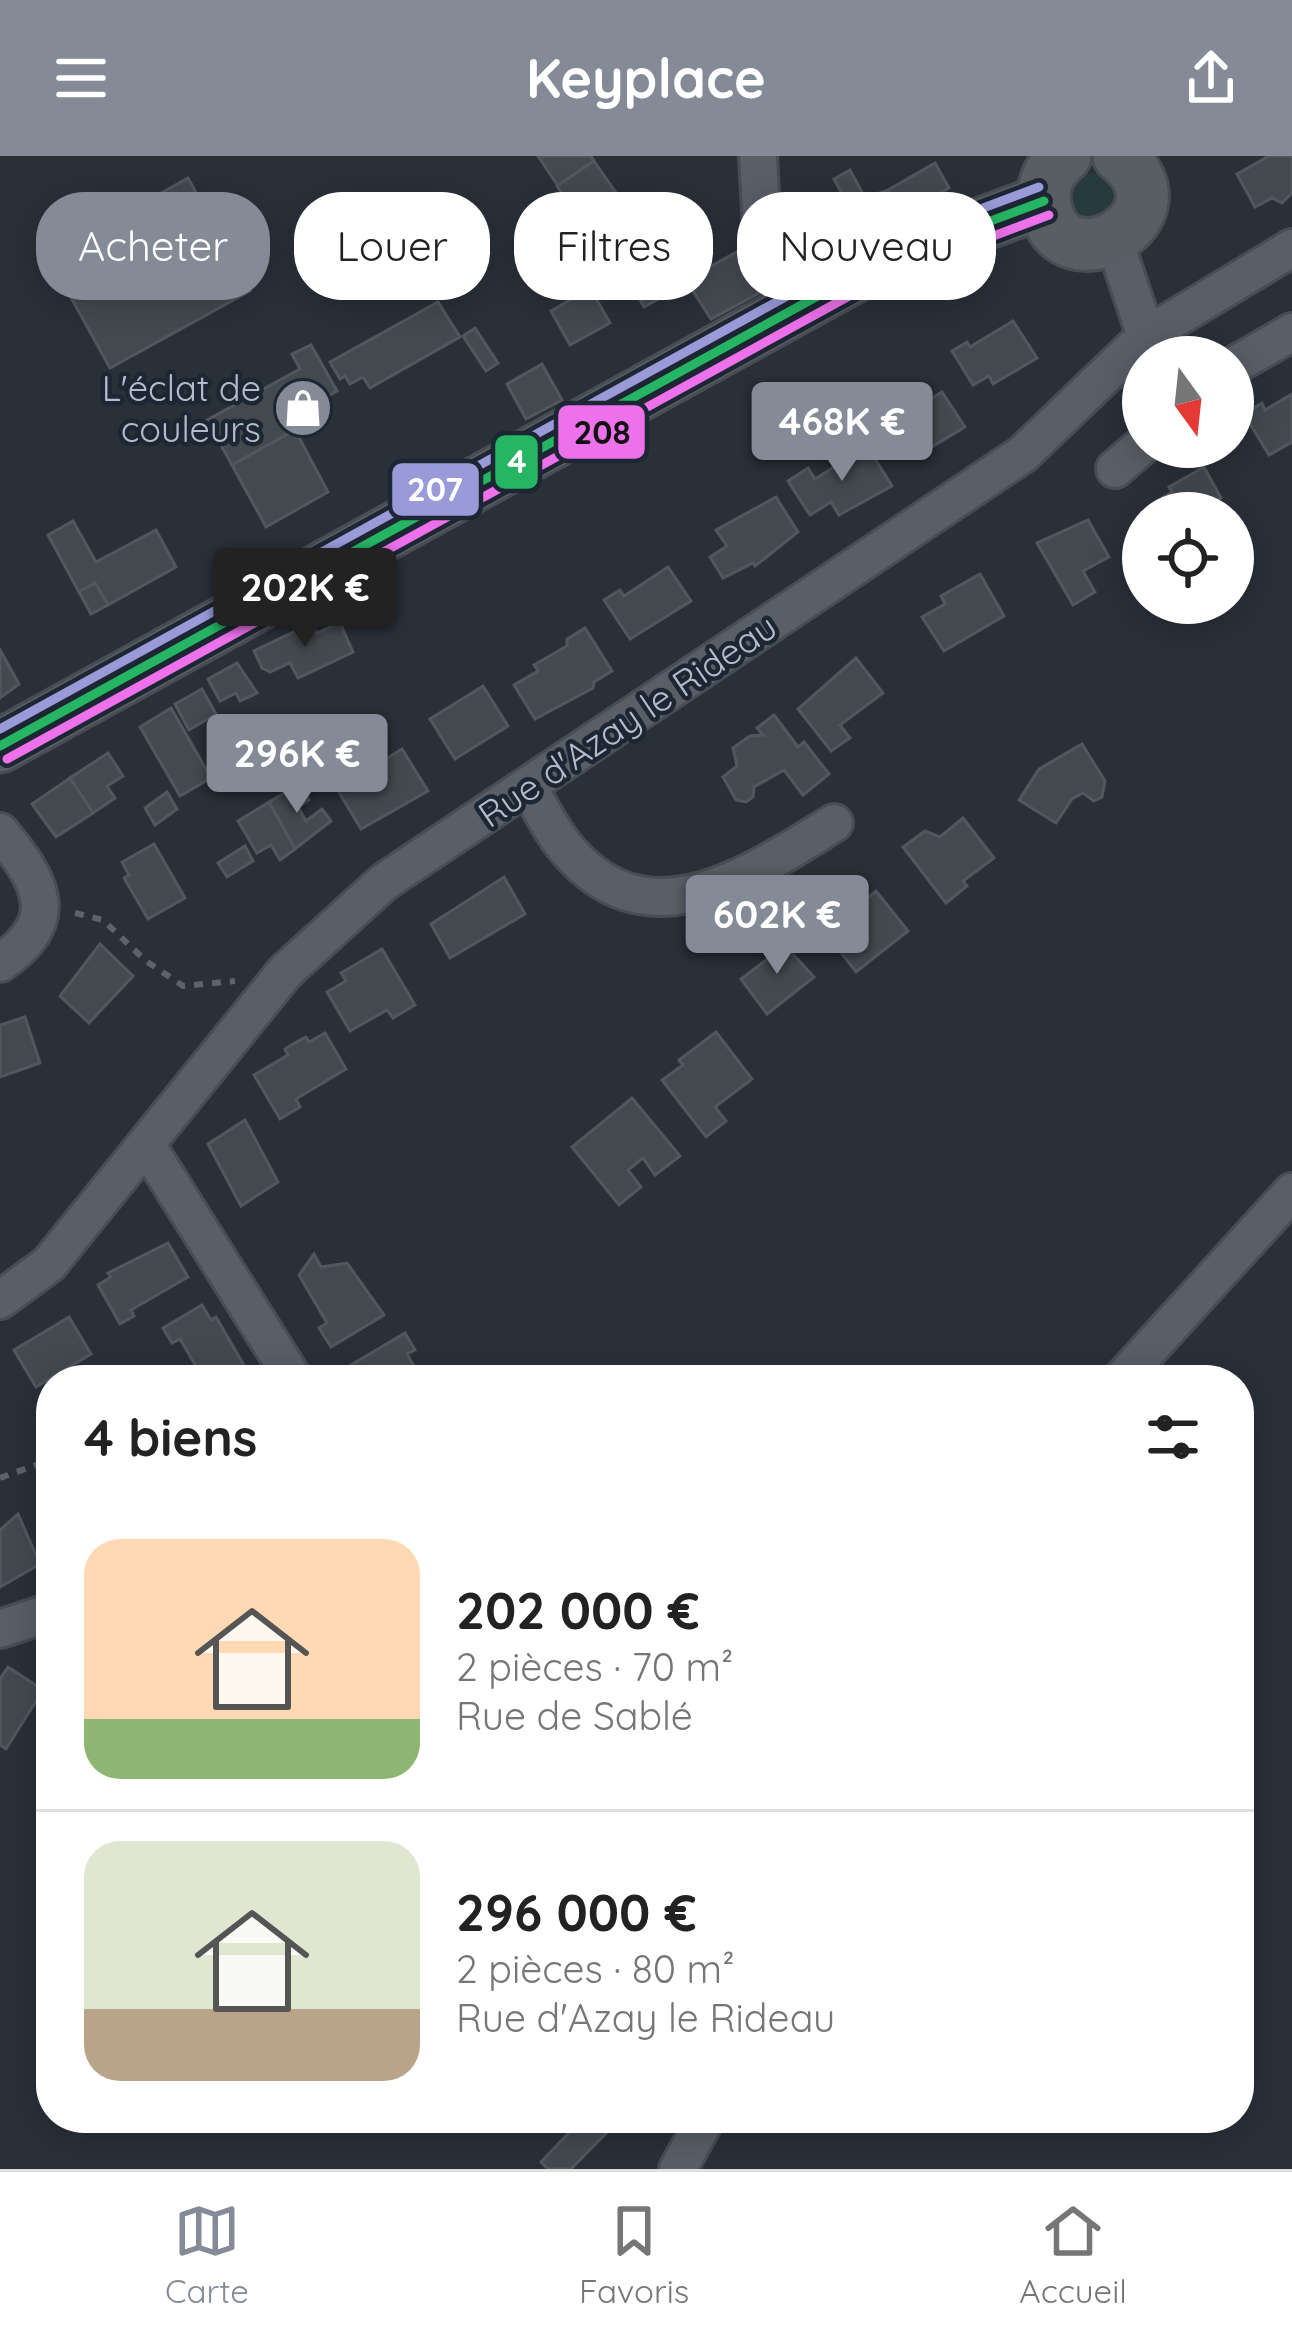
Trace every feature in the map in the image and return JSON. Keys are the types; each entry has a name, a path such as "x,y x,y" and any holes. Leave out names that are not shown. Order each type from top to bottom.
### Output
{"main road":[{"path":"0,746 876,264 1054,179 1056,230 1084,244 1114,240 1127,230 1141,202 1140,185 1123,157"}],"street":[{"path":"758,156 762,230 799,306"},
{"path":"1114,240 1146,336"},
{"name":"Rue d'Azay le Rideau","path":"1146,336 1292,248"},
{"path":"1254,354 1292,332"},
{"name":"Rue d'Azay le Rideau","path":"0,1300 49,1264 273,988 384,882 1022,454 1122,359"},
{"path":"528,787 564,845 602,878 645,897 692,897 746,878 835,823"},
{"path":"0,832 33,872 43,905 25,946 0,963"},
{"path":"147,1146 284,1365"},
{"path":"1134,1365 1292,1192"},
{"path":"0,1629 36,1617"},
{"path":"679,2169 698,2133"}],"path":[{"path":"43,905 103,920 146,961 183,986 238,981 273,988"},
{"path":"0,1478 36,1465"}],"green space":[{"path":"1092,173 1109,180 1116,197 1109,214 1092,221 1075,214 1068,197 1075,180"}],"building":[{"path":"538,156 591,156 594,161 558,186"},
{"path":"1269,156 1292,156 1292,193 1282,203 1272,198 1255,207 1237,174"},
{"path":"594,161 616,192 561,192 557,186"},
{"path":"935,163 949,188 942,192 888,190"},
{"path":"850,170 862,192 841,192 834,179"},
{"path":"188,178 196,192 163,192"},
{"path":"737,252 737,300 746,300 711,319 699,300 713,300 713,265"},
{"path":"72,300 234,300 110,368"},
{"path":"570,300 597,300 610,323 570,345 551,311"},
{"path":"438,302 460,337 370,388 363,377 350,384 345,376 340,379 330,362"},
{"path":"1013,321 1037,358 993,384 989,376 973,385 952,351 967,342 970,347"},
{"path":"475,328 498,363 486,371 463,336"},
{"path":"311,345 337,391 319,401 325,414 232,465 207,420 300,369 292,354"},
{"path":"542,364 562,400 526,419 507,384"},
{"path":"942,392 965,427 918,455 915,448 899,458 877,422 895,411 899,418"},
{"path":"1292,394 1292,442 1269,455 1254,430 1254,408 1262,403 1265,410"},
{"path":"295,430 328,492 266,527 232,465"},
{"path":"867,446 892,486 839,515 831,502 810,515 788,481 808,468 815,479"},
{"path":"1205,468 1218,492 1172,492 1169,487"},
{"path":"776,497 798,532 755,566 723,578 710,557 727,546 716,530"},
{"path":"1088,520 1109,557 1083,571 1095,592 1073,605 1037,543"},
{"path":"73,521 96,562 156,530 176,567 108,605 95,583 79,592 48,535"},
{"path":"668,567 691,601 630,639 604,600 620,590 624,596"},
{"path":"980,574 1004,616 944,651 922,617 945,604 941,596"},
{"path":"95,583 108,605 91,614 79,592"},
{"path":"312,623 317,633 340,623 353,652 298,678 290,663 270,672 262,668 254,651"},
{"path":"585,628 612,671 594,682 593,688 535,719 514,685 538,671 534,665 567,646 567,639"},
{"path":"0,650 19,684 0,698"},
{"path":"856,658 883,693 840,725 850,738 831,751 798,709"},
{"path":"237,663 257,693 240,701 236,693 220,701 208,679"},
{"path":"483,686 508,726 455,759 430,719"},
{"path":"202,689 216,714 189,730 175,704"},
{"path":"171,708 211,778 180,796 140,727"},
{"path":"774,715 798,747 804,742 829,774 803,795 784,770 754,787 753,797 746,802 736,800 723,777 737,766 733,748 750,736 763,735 757,728"},
{"path":"1082,744 1105,781 1102,797 1094,801 1083,793 1072,799 1056,823 1019,800 1039,769"},
{"path":"402,749 428,791 361,829 337,789"},
{"path":"108,753 123,776 107,786 115,798 93,813 70,778"},
{"path":"70,778 93,813 56,837 32,804"},
{"path":"299,784 309,800 298,807 306,821 322,809 331,821 295,849 269,802"},
{"path":"167,792 177,809 155,825 145,808"},
{"path":"269,802 295,849 280,860 271,845 257,853 238,821"},
{"path":"963,818 994,858 963,881 967,886 946,903 903,847 925,831 940,837"},
{"path":"154,844 185,898 148,919 124,878 129,875 122,862"},
{"path":"245,846 253,861 227,877 218,863"},
{"path":"504,877 525,914 450,958 431,924"},
{"path":"876,891 908,931 856,972 829,937 861,913 857,907"},
{"path":"779,939 814,977 767,1014 741,979 770,957 768,947"},
{"path":"100,944 133,976 89,1023 60,996"},
{"path":"382,949 415,1005 393,1018 387,1010 350,1031 327,992 346,981 341,973"},
{"path":"25,1017 40,1063 0,1077 0,1025"},
{"path":"716,1032 752,1079 715,1107 726,1121 706,1137 662,1080 683,1065 679,1060"},
{"path":"325,1033 346,1069 296,1099 300,1107 280,1119 254,1075 288,1055 285,1049 293,1044"},
{"path":"632,1098 680,1156 655,1175 643,1158 628,1170 641,1187 619,1205 572,1147"},
{"path":"245,1120 278,1182 241,1206 208,1144"},
{"path":"168,1243 188,1277 131,1310 134,1316 120,1324 98,1285 111,1277 108,1273"},
{"path":"314,1254 321,1267 347,1263 384,1315 331,1347 319,1328 327,1323 299,1275"},
{"path":"202,1305 211,1320 216,1317 244,1365 195,1365 180,1339 172,1343 163,1328"},
{"path":"69,1317 91,1354 73,1365 36,1365 36,1387 14,1350"},
{"path":"405,1333 415,1350 407,1354 413,1365 351,1365"},
{"path":"18,1514 36,1555 36,1566 0,1587 0,1530"},
{"path":"8,1667 36,1685 36,1701 6,1749 0,1745 0,1679"},
{"path":"569,2133 606,2133 571,2169 548,2169 541,2162"}],"transit line":[{"name":"207","path":"0,729 869,251 1039,187"},
{"name":"4","path":"0,746 876,264 1044,201"},
{"name":"208","path":"7,759 882,278 1049,215"}],"place":[{"name":"L'éclat de couleurs","path":"303,408"}]}
